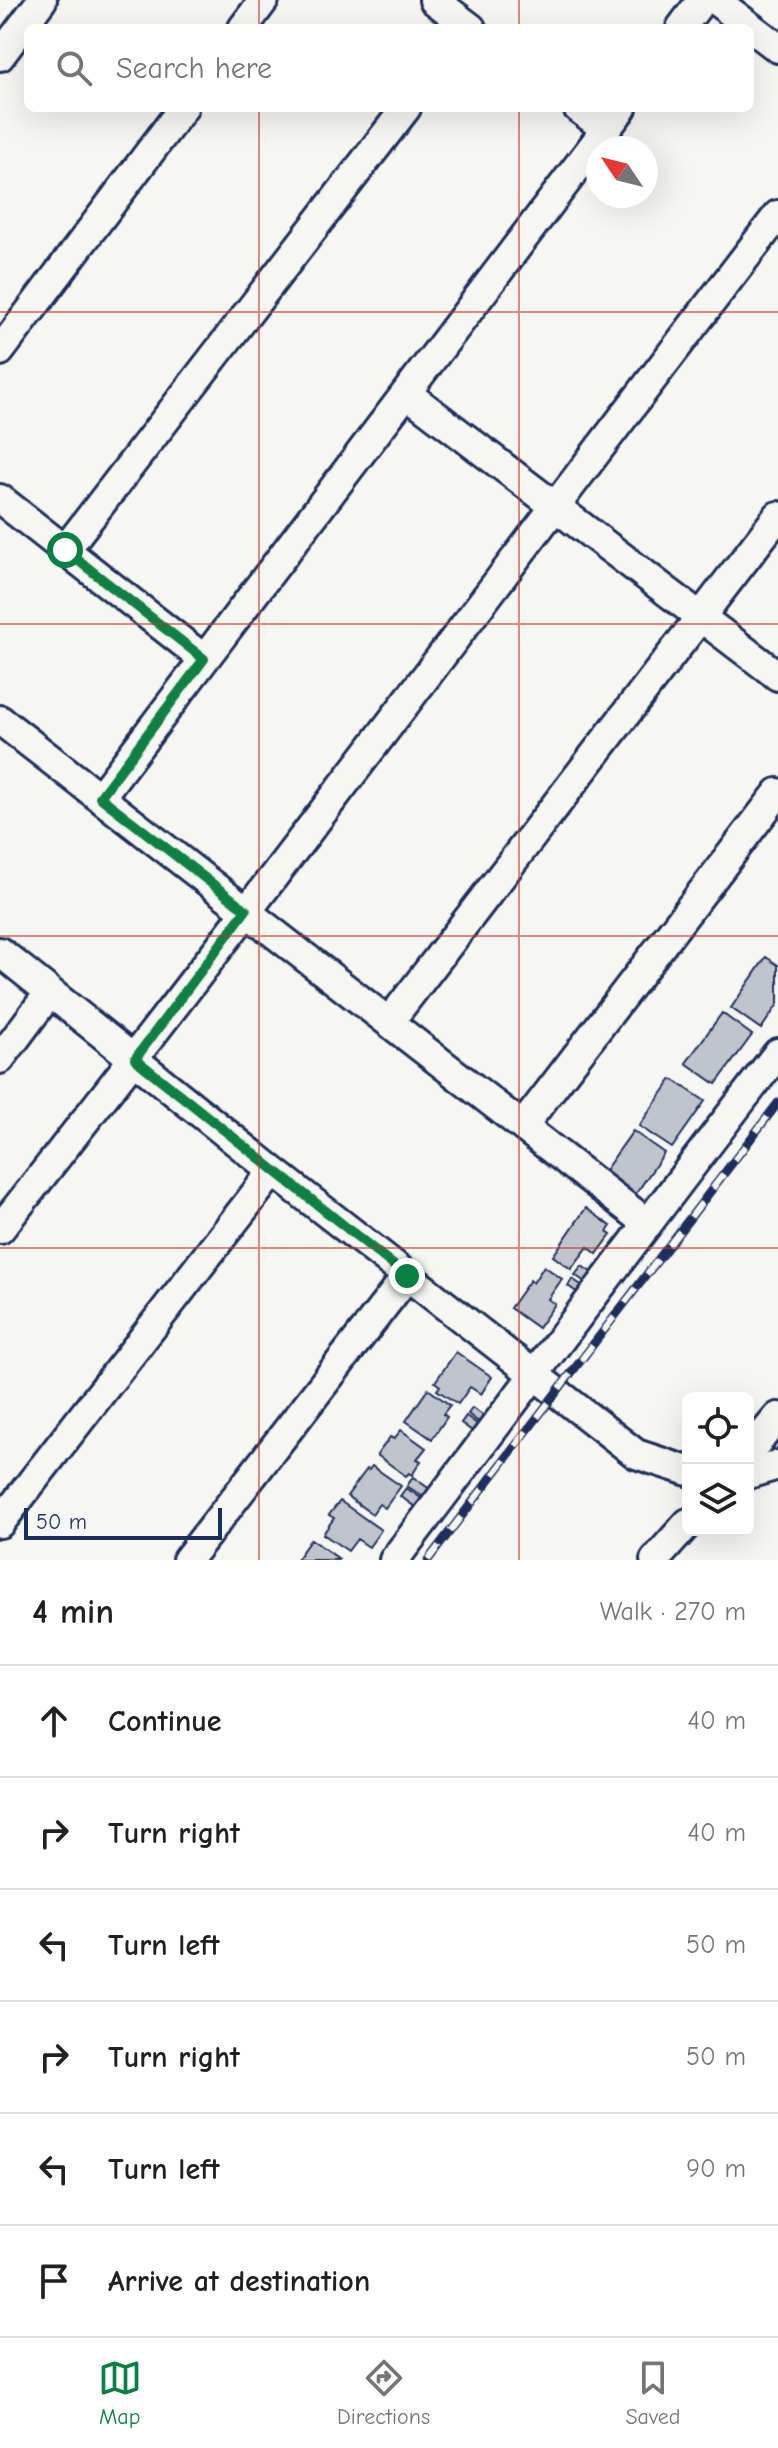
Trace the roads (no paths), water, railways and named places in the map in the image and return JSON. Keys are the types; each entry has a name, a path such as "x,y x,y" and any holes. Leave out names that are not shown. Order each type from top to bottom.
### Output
{"street":[{"path":"0,56 42,0"},
{"path":"246,24 264,0"},
{"path":"434,0 465,24"},
{"path":"684,24 702,0"},
{"path":"715,0 746,24"},
{"path":"754,30 778,48"},
{"path":"0,351 180,112"},
{"path":"65,550 403,112"},
{"path":"100,797 614,119 591,112"},
{"path":"0,1229 135,1059 554,505 778,215"},
{"path":"406,393 778,676"},
{"path":"0,499 204,659"},
{"path":"389,1022 778,516"},
{"path":"0,720 647,1223"},
{"path":"523,1126 778,793"},
{"path":"0,952 273,1171 636,1454 682,1469"},
{"path":"0,1059 50,992"},
{"path":"394,1560 778,1053"},
{"path":"0,1523 273,1171"},
{"path":"187,1560 407,1276"},
{"path":"754,1446 778,1417"},
{"path":"754,1472 778,1465"},
{"path":"655,1560 682,1530"}],"railway":[{"path":"428,1560 778,1103"}]}
